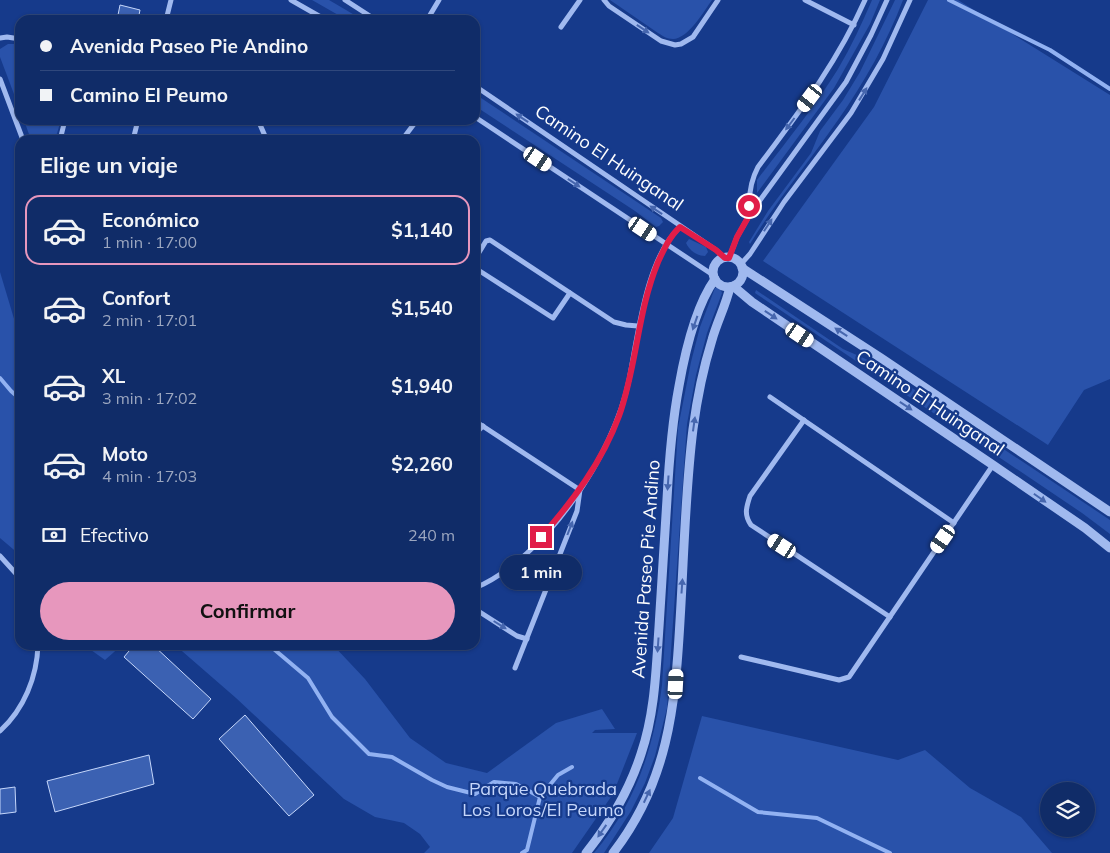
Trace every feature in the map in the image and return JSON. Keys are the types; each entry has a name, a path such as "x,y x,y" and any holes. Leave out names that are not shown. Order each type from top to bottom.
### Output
{"street":[{"path":"167,15 171,0"},
{"path":"291,0 317,15"},
{"path":"345,0 368,15"},
{"path":"430,15 439,0"},
{"path":"561,27 580,0"},
{"path":"604,0 609,6 660,41 675,44 681,44 693,37 718,0"},
{"path":"805,0 854,25"},
{"path":"750,214 749,191 758,167 824,77 854,25 865,0"},
{"path":"714,277 716,264 727,258 750,214 846,82 887,0"},
{"path":"741,267 784,202 855,107 883,59 910,0"},
{"path":"0,38 15,38"},
{"path":"0,79 15,121"},
{"name":"Camino El Huinganal","path":"480,89 727,258"},
{"path":"480,120 666,244 714,277 719,284 731,286 742,277 741,267 736,260 727,258"},
{"path":"480,586 499,576 518,561 552,525 580,490 602,455 619,416 629,380 638,326 649,287 666,244 680,227"},
{"path":"480,251 486,242 490,240 614,322 638,326"},
{"name":"Camino El Huinganal","path":"741,267 881,358 1110,512"},
{"path":"480,271 552,318 570,292"},
{"name":"Avenida Paseo Pie Andino","path":"586,853 608,823 627,789 642,753 648,731 655,679 670,454 676,400 681,372 694,328 714,277"},
{"name":"Camino El Huinganal","path":"731,286 993,465 1110,548"},
{"name":"Avenida Paseo Pie Andino","path":"613,853 629,829 652,784 662,760 669,733 676,684 693,429 705,364 731,286"},
{"path":"770,397 954,523"},
{"path":"804,420 750,496 746,518 751,525 890,617"},
{"path":"480,428 482,426 580,490"},
{"path":"741,657 839,680 849,677 993,465"},
{"path":"515,668 577,511 580,490"},
{"path":"0,556 15,572"},
{"path":"480,612 517,636 527,639"},
{"path":"0,731 13,717 28,692 36,667 38,650"}],"green space":[{"path":"312,0 329,0 354,15 338,15"},
{"path":"610,0 712,0 690,30 679,38 673,39 658,33"},
{"path":"872,0 880,0 870,24 834,88 757,193 757,180 799,125 838,69"},
{"path":"895,0 903,0 890,31 866,77 838,120 750,244 749,242 768,211 811,153 820,131 843,100 860,72"},
{"path":"928,0 958,0 1110,95 1110,379 1084,390 1048,445 763,261 874,107"},
{"path":"8,44 15,44 15,97 0,57 0,49"},
{"path":"480,97 661,218 663,222 656,227 635,211 480,109"},
{"path":"26,125 60,125 56,135 29,135"},
{"path":"689,239 706,247 708,252 705,256 696,254 689,248 686,243"},
{"path":"0,272 15,322 15,551 0,538"},
{"path":"715,288 720,288 722,293 707,333 696,375 687,424 667,708 655,756 645,783 631,811 604,853 594,853 621,815 631,795 648,753 654,731 662,685 678,428 700,327"},
{"path":"756,290 843,349 868,360 891,374 1110,520 1110,534 1082,513 755,293"},
{"path":"91,650 116,650 105,660"},
{"name":"Parque Quebrada Los Loros/El Peumo","path":"181,650 338,650 365,679 410,738 446,763 487,773 556,723 602,709 615,729 595,730 592,733 637,733 613,794 572,853 424,853 430,847 420,834 404,823 375,817 344,799 236,698"},
{"path":"702,716 898,760 925,750 970,788 1021,817 1052,853 649,853 673,818"}],"building":[{"path":"120,5 140,10 139,15 118,15"},
{"path":"130,650 158,650 211,699 193,719 124,657"},
{"path":"245,715 314,795 289,816 219,739"},
{"path":"149,755 154,784 55,812 47,781"},
{"path":"15,787 16,812 0,814 0,789"}],"waterway":[{"path":"949,0 1050,50 1110,89"},
{"path":"0,378 15,395"},
{"path":"275,650 308,678 332,717 369,754 392,757 447,787 475,794 494,782 516,784 540,797"},
{"path":"522,853 527,850 540,797 558,775 572,767"},
{"path":"700,778 758,812 817,818 890,853"}],"route":[{"path":"541,537 580,490 602,455 611,436 629,380 638,326 646,296 654,271 666,244 680,227 721,253 725,258 729,258 737,237 750,214 749,206"}]}
